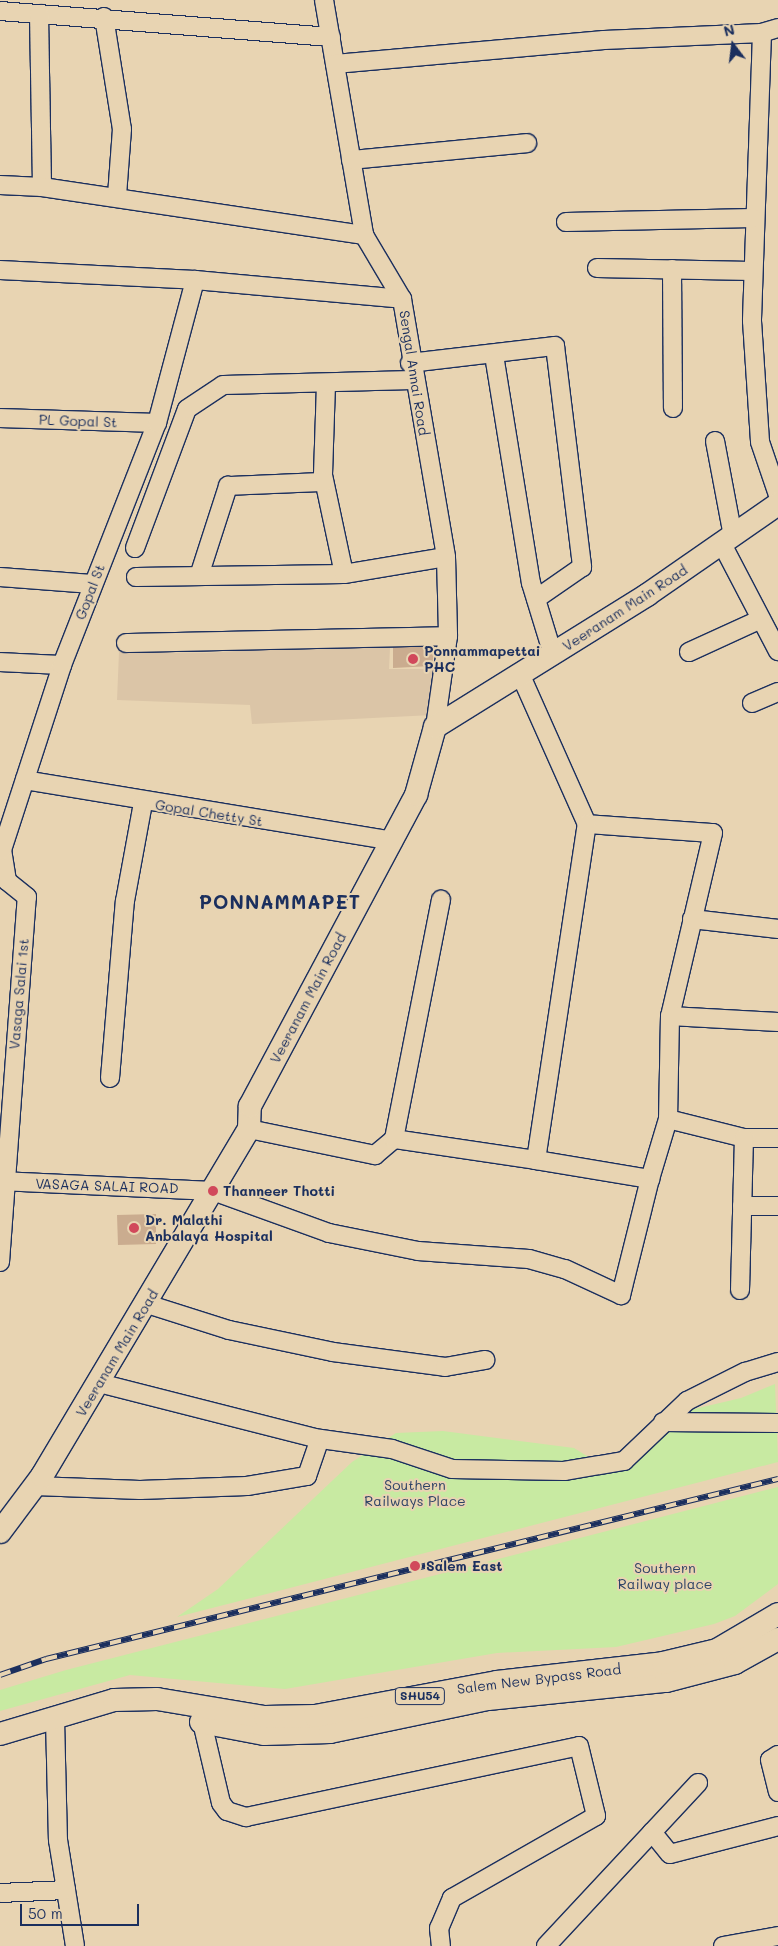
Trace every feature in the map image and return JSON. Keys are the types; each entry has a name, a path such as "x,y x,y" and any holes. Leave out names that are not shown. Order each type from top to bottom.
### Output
{"main road":[{"name":"Veeranam Main Road","path":"0,1532 35,1486 99,1383 249,1129 250,1106 394,841 416,795 435,728 522,676 778,504"},
{"name":"Salem New Bypass Road","path":"0,1734 55,1719 94,1704 138,1699 266,1717 343,1713 497,1682 692,1657 742,1639 778,1614"},
{"name":"Salem New Bypass Road","path":"55,1719 148,1712 264,1734 330,1732 488,1699 666,1681 735,1663 778,1639"}],"street":[{"name":"Sengal Annai Road","path":"324,0 364,234 402,299 412,372 446,557 448,636 435,728"},
{"path":"0,11 331,37"},
{"path":"39,14 42,187"},
{"path":"104,18 122,129 117,195"},
{"path":"335,64 604,40 770,30 754,218 752,271 760,442 778,495"},
{"path":"351,160 528,143"},
{"path":"0,185 42,187 117,195 364,234"},
{"path":"566,222 754,218"},
{"path":"597,268 752,271"},
{"path":"672,269 673,408"},
{"path":"0,270 195,280 402,299"},
{"name":"Gopal St","path":"27,897 7,881 2,866 2,850 62,665 92,584 157,423 195,280"},
{"path":"135,548 188,409 223,385 326,384 412,372 555,346 582,567 536,599"},
{"path":"494,356 536,599 553,655"},
{"path":"326,384 324,482 344,574"},
{"name":"PL Gopal St","path":"0,418 157,423"},
{"path":"715,441 727,540 761,619 778,651"},
{"path":"199,576 228,486 324,482"},
{"path":"136,577 344,574 446,557"},
{"path":"0,577 92,584"},
{"path":"689,652 761,619"},
{"path":"126,643 448,636"},
{"path":"0,662 62,665"},
{"path":"522,676 587,824 536,1160"},
{"path":"752,703 778,692"},
{"name":"Gopal Chetty St","path":"25,780 143,803 394,841"},
{"path":"110,1078 125,901 143,803"},
{"path":"394,1139 650,1179 668,1119 670,1016 713,834 587,824"},
{"name":"Vasaga Salai 1st","path":"0,1262 3,1182 27,897"},
{"path":"249,1129 375,1155 394,1139 441,900"},
{"path":"692,919 778,929"},
{"path":"670,1016 778,1022"},
{"path":"668,1119 744,1138 778,1138"},
{"path":"740,1290 744,1138"},
{"name":"VASAGA SALAI ROAD","path":"3,1182 213,1191 329,1233 418,1251 528,1259 565,1268 621,1295 650,1179"},
{"path":"742,1206 778,1206"},
{"path":"147,1304 229,1330 333,1352 445,1367 485,1360"},
{"path":"99,1383 320,1438 392,1449 452,1469 564,1471 624,1461 687,1401 745,1372 778,1362"},
{"path":"663,1422 778,1423"},
{"path":"35,1486 140,1490 247,1486 307,1476 320,1438"},
{"path":"55,1719 58,1840 75,1946"},
{"path":"202,1722 222,1803 227,1811 246,1817 579,1746 596,1816 452,1898 439,1928 441,1946"},
{"path":"778,1755 770,1760 778,1792"},
{"path":"546,1946 698,1783"},
{"path":"652,1832 670,1854 778,1826"},
{"path":"0,1893 66,1890"},
{"path":"723,1946 778,1936"}],"shaded area":[{"path":"331,645 390,648 389,669 434,669 432,715 252,724 250,705 117,700 119,652 206,653"}],"green space":[{"name":"Southern Railways Place","path":"775,1384 778,1462 177,1617 218,1589 352,1462 396,1433 443,1431 574,1448 608,1469 690,1410 741,1398"},
{"name":"Southern Railway place","path":"778,1487 778,1584 735,1616 714,1624 616,1647 497,1653 285,1689 130,1675 0,1711 0,1690 66,1670"}],"building":[{"path":"393,644 435,644 432,666 393,668"},
{"path":"156,1214 156,1244 118,1245 117,1215"}],"railway":[{"path":"0,1675 46,1659 778,1479"}],"place":[{"name":"Ponnammapettai PHC","path":"413,659"},
{"name":"Thanneer Thotti","path":"213,1191"},
{"name":"Dr. Malathi Anbalaya Hospital","path":"134,1228"},
{"name":"Salem East","path":"415,1566"}],"district":[{"name":"PONNAMMAPET","path":"280,902"}]}
